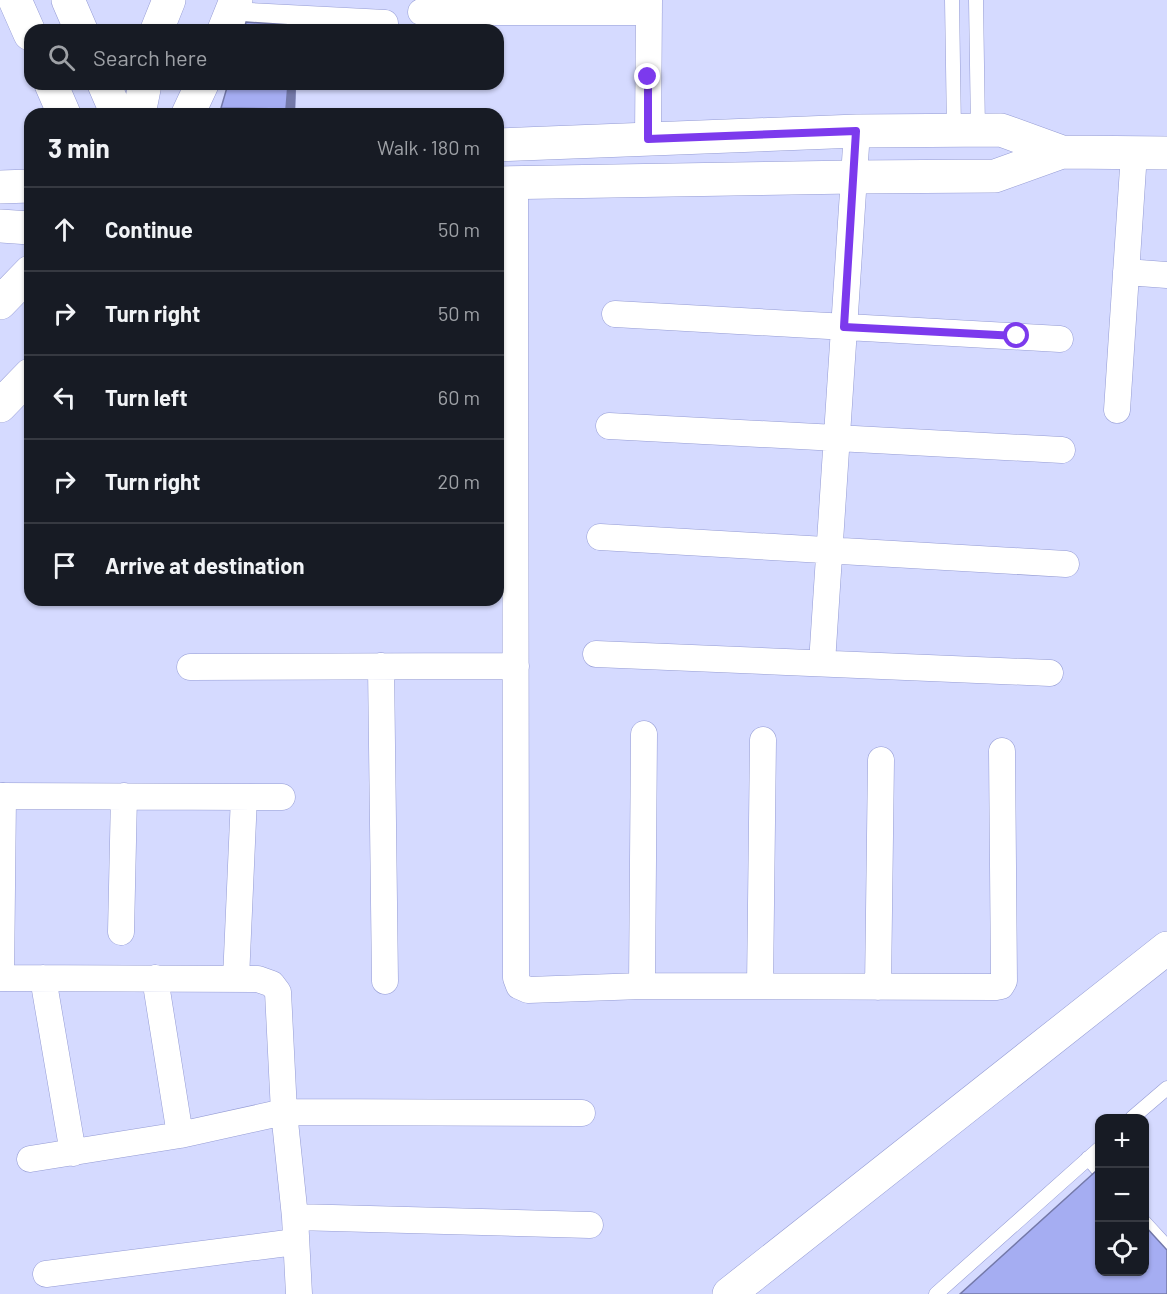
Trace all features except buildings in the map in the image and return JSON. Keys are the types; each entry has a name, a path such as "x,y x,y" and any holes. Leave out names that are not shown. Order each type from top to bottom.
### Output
{"street":[{"path":"15,0 26,24"},
{"path":"68,0 78,24"},
{"path":"160,24 169,0"},
{"path":"421,12 649,6 648,139"},
{"path":"230,15 385,24"},
{"path":"54,90 61,108"},
{"path":"107,90 114,108"},
{"path":"140,108 144,90"},
{"path":"191,108 199,90"},
{"path":"504,145 856,131 1002,130 1062,152 1167,153"},
{"path":"822,663 856,131"},
{"path":"1002,751 1004,981 1001,986 642,986 528,990 519,986 516,978 516,666 507,537 506,183 995,176 1062,152"},
{"path":"1117,410 1134,153"},
{"path":"0,187 24,186"},
{"path":"0,226 24,228"},
{"path":"1126,272 1167,274"},
{"path":"0,303 24,278"},
{"path":"615,314 1060,339"},
{"path":"0,406 24,381"},
{"path":"609,426 1062,450"},
{"path":"600,537 1066,564"},
{"path":"596,654 1050,673"},
{"path":"381,666 385,981"},
{"path":"190,667 516,666"},
{"path":"642,986 644,734"},
{"path":"760,986 763,740"},
{"path":"878,987 881,760"},
{"path":"282,797 2,796 0,978 258,979 272,984 278,992 284,1112 299,1294"},
{"path":"121,932 124,796"},
{"path":"236,980 244,797"},
{"path":"729,1294 1167,948"},
{"path":"43,978 72,1153"},
{"path":"155,978 180,1135"},
{"path":"30,1160 180,1135 284,1112 582,1113"},
{"path":"46,1274 295,1229 590,1225"}],"lane":[{"path":"952,0 966,131"},
{"path":"966,131 976,0"},
{"path":"1138,1114 1167,1088"},
{"path":"936,1294 1095,1152"},
{"path":"1088,1158 1097,1168"},
{"path":"1149,1227 1167,1247"}],"route":[{"path":"648,77 648,139 856,131 844,327 1017,336"}]}
